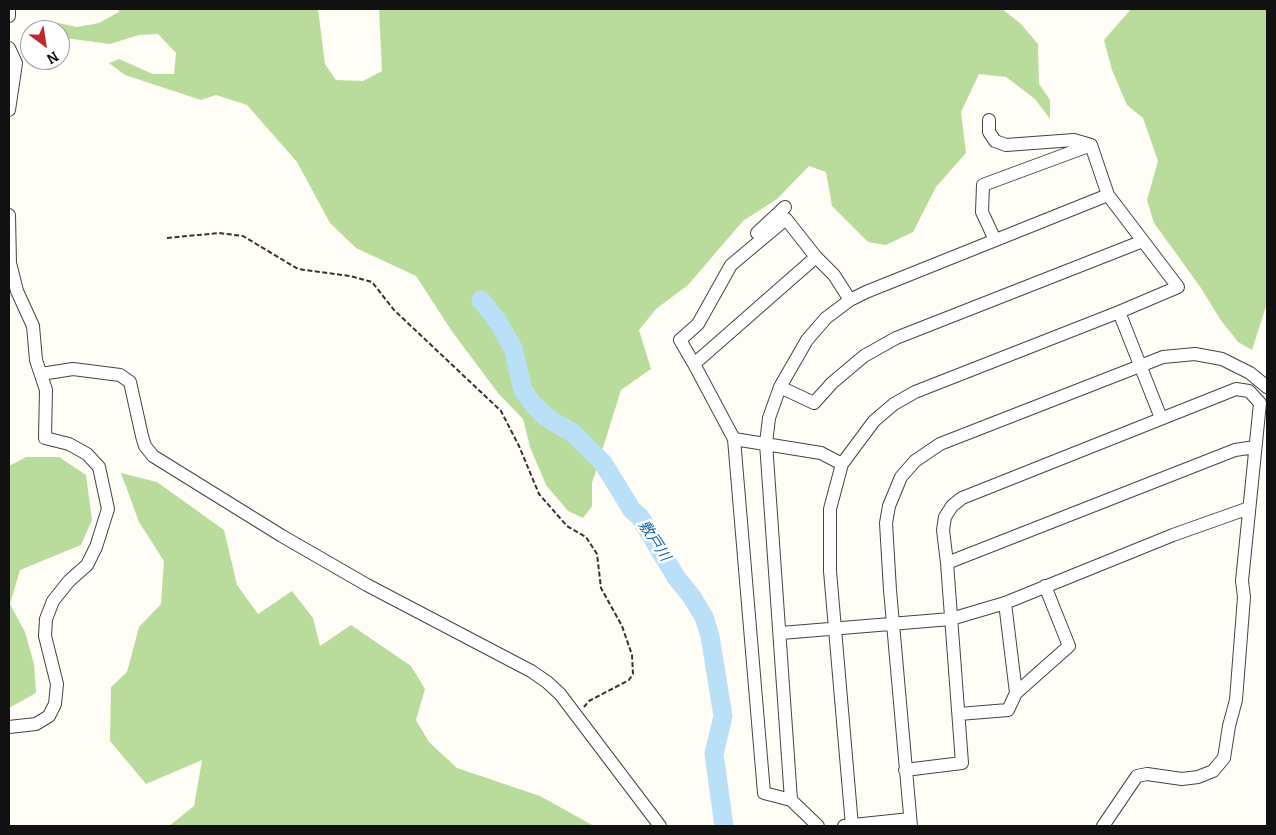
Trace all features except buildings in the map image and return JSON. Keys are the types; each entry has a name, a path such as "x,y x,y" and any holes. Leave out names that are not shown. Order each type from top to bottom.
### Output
{"street":[{"path":"9,9 9,16"},
{"path":"9,48 16,63 9,110"},
{"path":"989,120 987,126 995,141 1006,145 1074,140 1091,146"},
{"path":"1091,146 1108,195 1178,287 915,392 894,404 874,421 842,464 830,509 830,571 849,826 911,823 905,770 886,523 895,489 915,460 940,444 1163,357 1195,354 1234,363 1267,387"},
{"path":"995,240 982,212 983,185 1091,146"},
{"path":"791,800 781,633 766,443 769,418 780,387 806,340 826,318 850,300 1108,195"},
{"path":"784,207 736,253 698,324 680,340 734,440 764,793 791,800 818,826"},
{"path":"9,215 10,262 17,291 33,326 36,360 46,390 45,438 69,444 86,454 98,467 108,509 96,547 87,565 69,581 58,595 46,619 45,636 57,684 55,704 48,716 36,724 9,727"},
{"path":"731,265 786,219 816,257 834,275 850,300"},
{"path":"780,387 814,402 832,383 864,356 896,338 1144,241"},
{"path":"694,364 816,257"},
{"path":"1119,312 1162,418"},
{"path":"41,374 74,369 120,376 130,382 145,446 153,456 282,536 367,585 531,671 560,694 660,826"},
{"path":"905,770 962,763 944,530 945,518 952,506 962,498 1236,389 1249,391 1260,403 1242,582 1244,597 1236,700 1224,758 1213,771 1198,777 1182,779 1147,774 1137,776 1103,826"},
{"path":"734,440 766,443 821,453 842,464"},
{"path":"947,563 1235,450 1255,447"},
{"path":"781,633 951,619 1005,603 1173,535 1249,508"},
{"path":"959,714 1008,710 1016,693 1069,646 1045,586"},
{"path":"1005,603 1016,693"}],"path":[{"path":"167,238 219,233 244,236 298,269 350,276 372,282 394,310 501,411 519,446 539,494 567,526 586,537 597,554 601,588 622,626 632,655 633,674 629,680 589,701 577,715"}],"green space":[{"path":"119,9 318,9 325,64 336,80 363,81 382,71 379,9 1002,9 1020,23 1038,44 1039,84 1050,100 1050,119 1035,99 1006,77 979,74 961,112 966,153 936,187 913,232 886,245 868,242 832,206 826,172 809,166 777,199 743,221 688,285 656,309 639,330 651,369 621,390 592,483 592,506 583,518 568,511 546,485 530,447 523,419 498,393 451,330 416,276 356,248 330,223 297,162 247,105 216,95 201,100 125,75 109,63 119,59 153,74 174,74 176,53 158,34 139,35 110,44 70,39 70,26 77,27 99,23 119,12"},
{"path":"1131,9 1267,9 1267,303 1252,350 1238,342 1220,319 1201,288 1154,223 1147,200 1158,161 1143,118 1127,105 1112,70 1104,40"},
{"path":"26,457 59,457 86,475 92,520 81,545 20,570 10,604 25,632 34,664 36,693 9,708 9,466"},
{"path":"121,473 157,482 224,530 237,585 258,614 292,591 313,618 320,646 351,625 411,666 425,689 416,720 429,742 457,768 540,796 594,826 169,826 194,806 202,760 146,784 110,741 111,687 127,672 139,627 161,604 164,561 139,522"}],"waterway":[{"name":"敷戸川","path":"481,300 498,322 513,348 523,390 533,404 547,418 573,433 603,463 632,510 640,517 676,577 692,597 704,617 710,636 723,716 714,754 724,826"}]}
